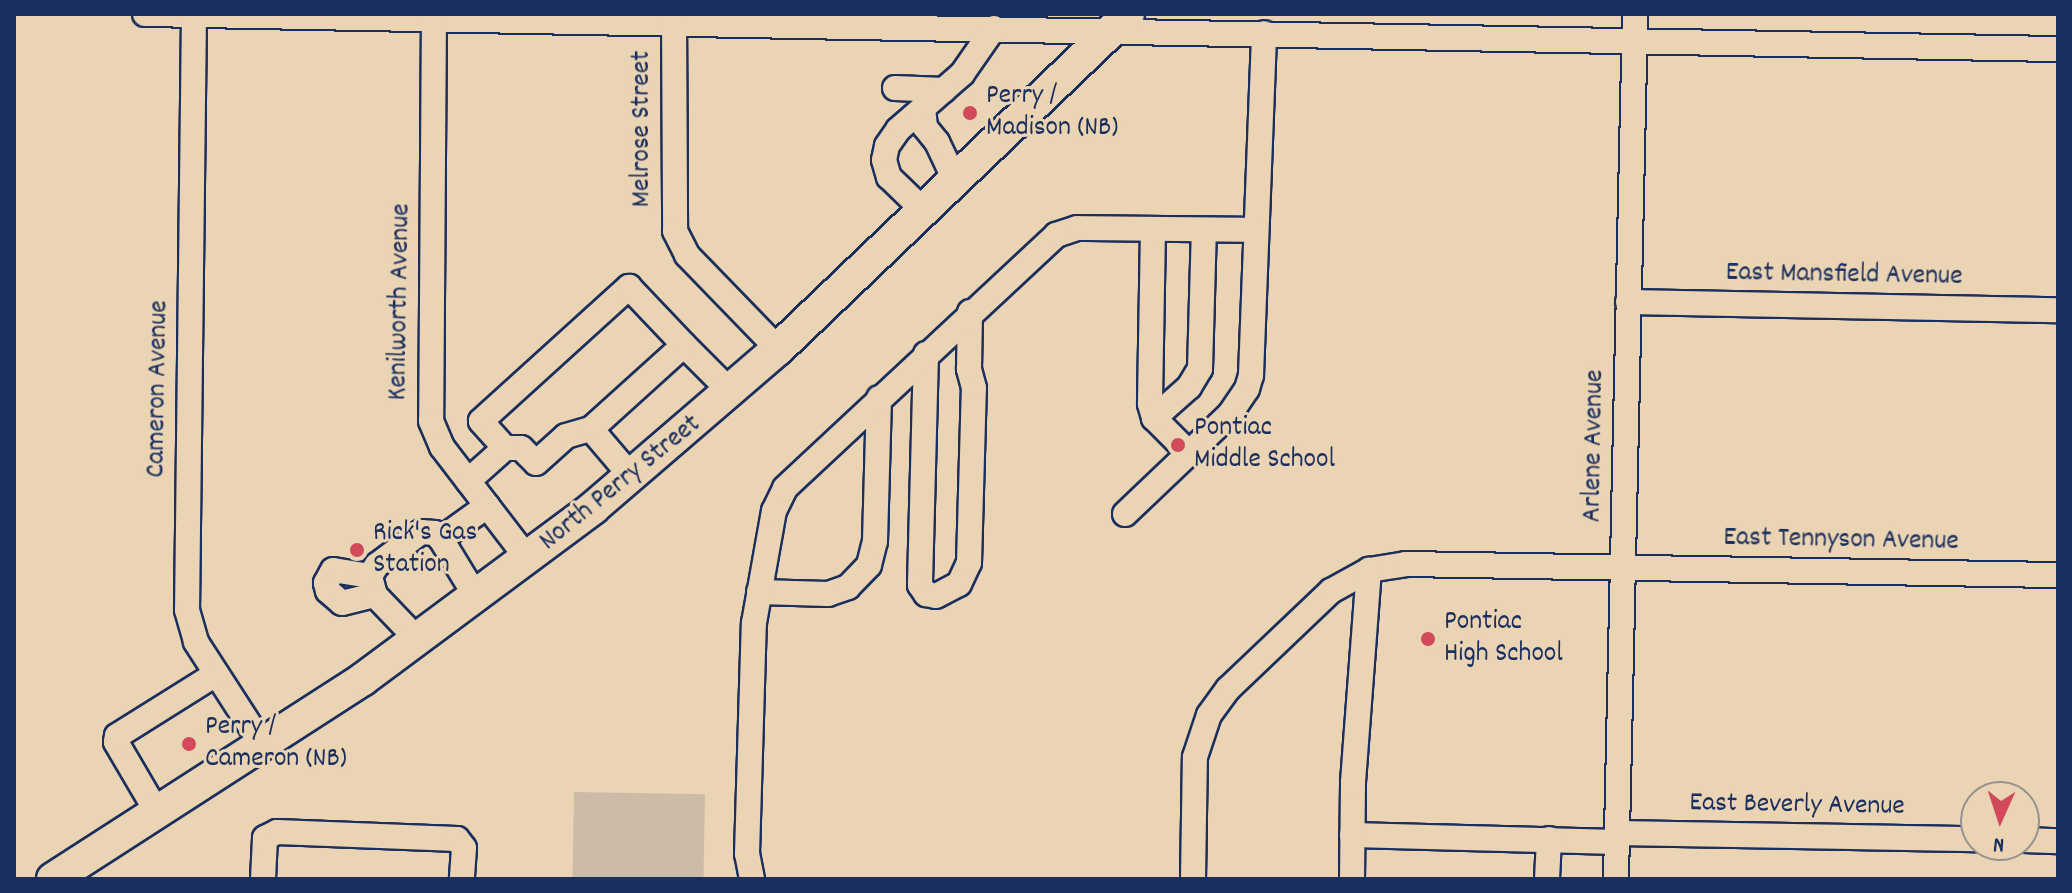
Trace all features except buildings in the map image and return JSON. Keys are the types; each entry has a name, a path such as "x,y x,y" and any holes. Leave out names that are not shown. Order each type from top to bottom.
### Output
{"main road":[{"name":"North Perry Street","path":"53,879 418,640 528,559 731,392 1120,22"}],"street":[{"path":"145,14 914,20 964,21 994,28 1042,22 1120,22 1264,33 1351,25 1634,42 2058,49"},
{"name":"Cameron Avenue","path":"194,14 187,610 192,633 262,744"},
{"name":"Arlene Avenue","path":"1616,879 1635,14"},
{"name":"Kenilworth Avenue","path":"434,16 430,414 439,443 528,559"},
{"name":"Melrose Street","path":"674,18 675,231 687,255 778,349"},
{"path":"923,210 889,177 884,160 887,146 898,130 962,74 994,28"},
{"path":"1125,514 1230,414 1247,389 1251,375 1254,230 1261,173 1264,33"},
{"path":"895,88 944,90"},
{"path":"923,108 925,127 937,142 955,180"},
{"path":"752,879 747,854 754,623 774,511 785,488 970,312 1056,235 1077,228 1254,230"},
{"path":"1153,229 1150,404 1154,418 1189,453"},
{"path":"1154,418 1189,387 1200,369 1204,230"},
{"path":"505,448 481,421 629,287 731,392"},
{"name":"East Mansfield Avenue","path":"1628,302 2058,310"},
{"path":"926,354 920,585 926,594 936,596 959,584 969,563 974,388 969,369 970,312"},
{"path":"468,481 505,448 521,448 536,463 566,436 591,429 684,345"},
{"path":"759,592 828,594 856,581 869,565 875,541 879,398"},
{"path":"591,429 631,476"},
{"path":"441,539 487,506"},
{"path":"418,640 372,586 377,565 421,532 435,533 441,539 477,598"},
{"name":"East Tennyson Avenue","path":"1369,570 1405,564 2058,575"},
{"path":"1352,879 1352,835 1369,570"},
{"path":"1193,879 1195,757 1209,715 1228,689 1331,591 1369,570"},
{"path":"157,812 116,742 117,736 216,674"},
{"path":"263,879 265,838 277,832 457,839 464,848 462,879"},
{"name":"East Beverly Avenue","path":"1352,835 1549,839 1960,839"},
{"path":"1547,879 1549,839"}],"shaded area":[{"path":"574,792 705,794 704,879 572,879"}],"place":[{"name":"Perry / Madison (NB)","path":"970,113"},
{"name":"Pontiac Middle School","path":"1178,445"},
{"name":"Rick's Gas Station","path":"357,550"},
{"name":"Pontiac High School","path":"1428,639"},
{"name":"Perry / Cameron (NB)","path":"189,744"}]}
